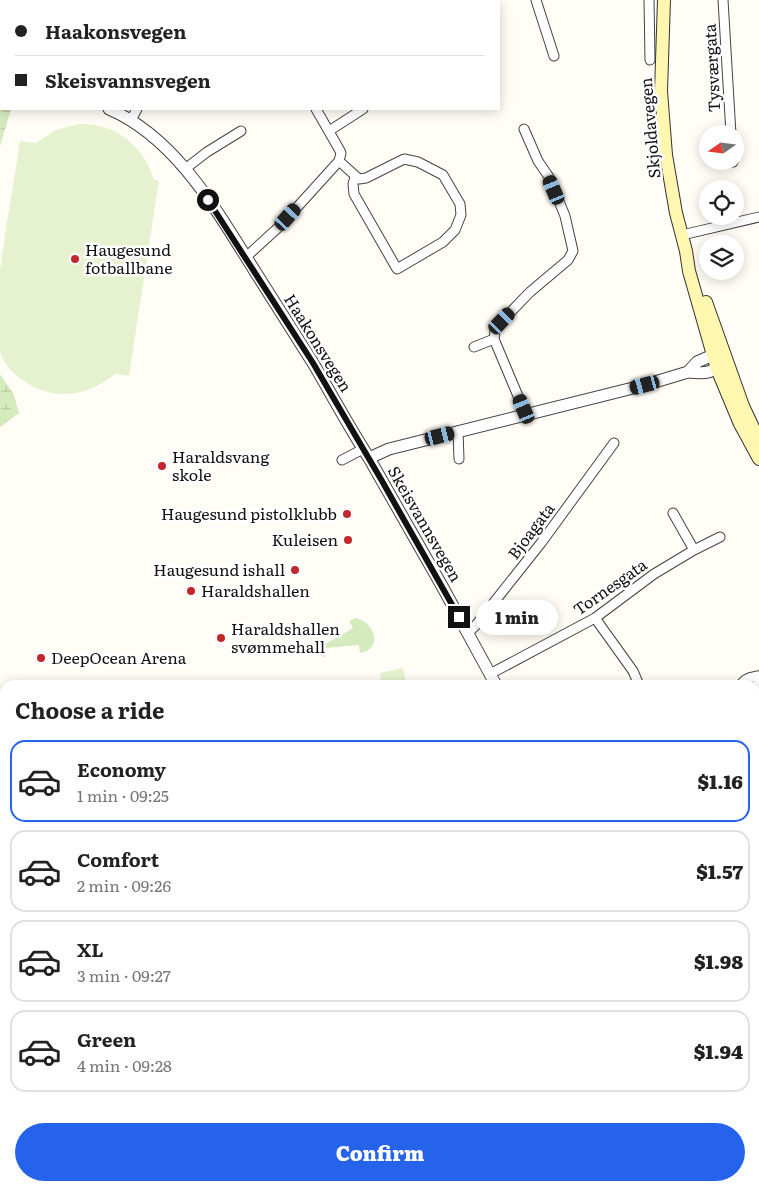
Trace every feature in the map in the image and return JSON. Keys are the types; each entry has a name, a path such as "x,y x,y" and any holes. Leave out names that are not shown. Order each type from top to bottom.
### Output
{"main road":[{"name":"Skjoldavegen","path":"664,0 661,60 663,126 670,185 689,271 719,357 759,440"},
{"name":"Skjoldavegen","path":"719,357 717,369 740,424 759,458"}],"street":[{"path":"536,0 554,56"},
{"path":"649,0 650,60"},
{"name":"Tysværgata","path":"723,0 730,125"},
{"name":"Haakonsvegen","path":"111,110 131,120 160,142 185,168 246,257 313,363 366,454"},
{"path":"131,120 136,110"},
{"path":"246,257 281,225 339,161 341,153 317,110"},
{"path":"329,131 361,110"},
{"path":"524,129 538,161 549,177 565,216 573,251 568,260 530,292 500,323 495,331 494,339 526,416"},
{"path":"185,168 206,152 241,131"},
{"path":"339,161 355,177 362,180 404,159 418,162 444,175 460,204 461,215 455,230 443,242 397,269 354,194 353,184 355,177"},
{"path":"682,235 759,217"},
{"path":"474,347 494,339"},
{"path":"688,372 697,362 719,357"},
{"path":"342,460 526,416 636,388 688,372 701,374 717,369"},
{"path":"458,431 459,459"},
{"name":"Bjoagata","path":"468,633 541,544 614,443"},
{"name":"Skeisvannsvegen","path":"366,454 493,680"},
{"path":"673,513 694,550"},
{"name":"Tornesgata","path":"490,674 595,618 654,574 720,537"},
{"path":"595,618 633,670 637,680"},
{"path":"745,680 758,676"}],"green space":[{"path":"0,110 11,110 0,146"},
{"path":"79,124 105,127 126,138 143,156 154,180 159,180 129,376 115,374 100,384 84,391 58,394 41,390 19,378 3,359 0,352 0,272 20,141 36,143 56,130"},
{"path":"0,374 13,393 19,413 0,427"},
{"path":"356,618 368,625 374,636 372,646 367,651 360,653 359,645 325,648 326,657 312,649 312,643 315,641 320,639 324,645 353,628 349,621"},
{"path":"403,668 406,680 381,680 380,673"}],"place":[{"name":"Haugesund fotballbane","path":"75,259"},
{"name":"Haraldsvang skole","path":"162,466"},
{"name":"Haugesund pistolklubb","path":"347,514"},
{"name":"Kuleisen","path":"348,540"},
{"name":"Haugesund ishall","path":"295,570"},
{"name":"Haraldshallen","path":"191,591"},
{"name":"Haraldshallen svømmehall","path":"221,638"},
{"name":"DeepOcean Arena","path":"41,658"}],"route":[{"path":"208,200 313,363 459,617"}]}
